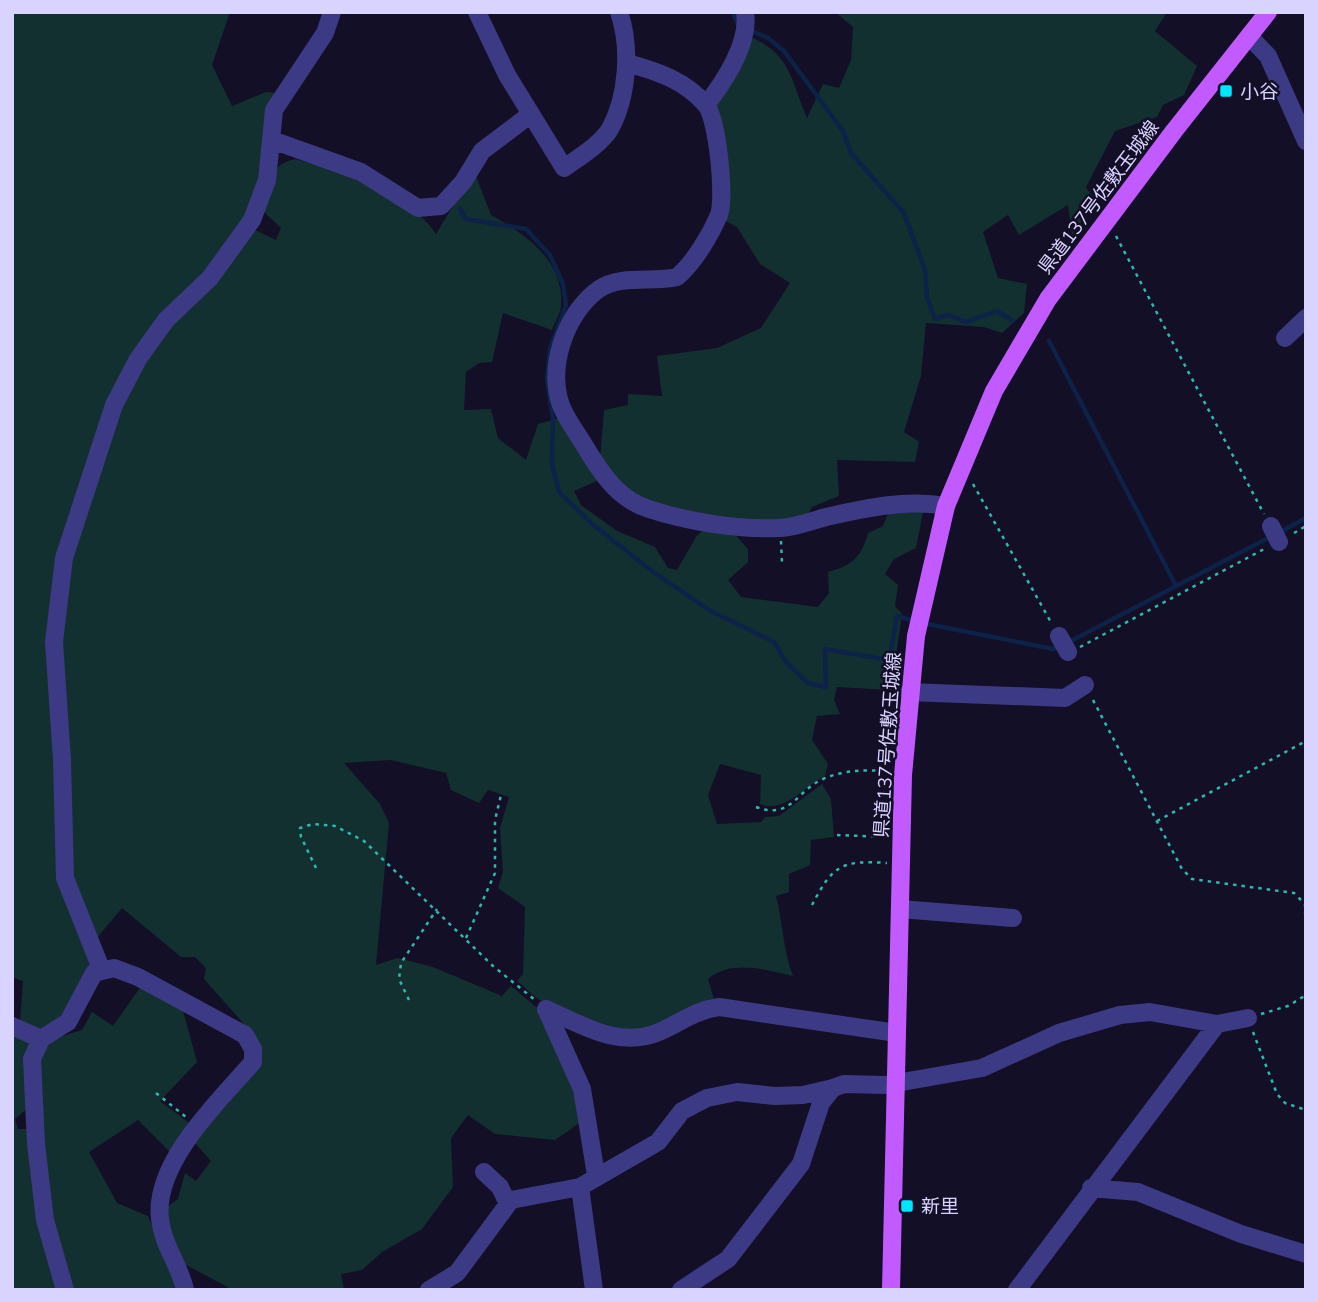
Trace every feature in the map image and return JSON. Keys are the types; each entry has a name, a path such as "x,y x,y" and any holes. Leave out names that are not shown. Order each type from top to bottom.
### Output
{"main road":[{"name":"県道137号佐敷玉城線","path":"891,1290 903,772 917,631 947,506 994,391 1019,345 1102,227 1249,36 1260,15"}],"street":[{"path":"102,971 65,878 62,760 54,642 64,558 114,405 138,359 166,320 210,278 252,220 267,180 274,110 325,33 332,12"},
{"path":"477,12 507,75 564,168 609,131 618,107 627,63 619,12"},
{"path":"706,105 745,25"},
{"path":"1249,36 1268,56 1306,142"},
{"path":"627,63 666,73 706,105 714,122 720,158 720,214 691,262 677,277 612,283 578,309 563,342 558,390 563,411 607,481 629,500 648,509 727,524 781,528 888,505 917,502 947,506"},
{"path":"272,140 361,173 418,208 442,206 463,182 482,152 531,114"},
{"path":"1285,338 1306,318"},
{"path":"1059,636 1068,652"},
{"path":"909,692 1065,698 1085,685"},
{"path":"900,909 1013,918"},
{"path":"65,1290 45,1220 36,1144 32,1059 41,1039 68,1022 94,973 114,968 245,1035 253,1049 253,1062 197,1126 168,1173 159,1216 164,1244 184,1290"},
{"path":"546,1009 600,1033 621,1038 639,1039 696,1011 719,1007 897,1033"},
{"path":"546,1009 582,1089 596,1175"},
{"path":"429,1290 457,1273 511,1200 580,1187 596,1175 658,1142 682,1111 707,1098 737,1092 775,1097 803,1095 844,1084 895,1083 982,1068 1059,1033 1120,1015 1150,1012 1217,1024 1248,1018"},
{"path":"1017,1290 1091,1188 1217,1024"},
{"path":"12,1026 41,1039"},
{"path":"681,1290 728,1259 801,1164 821,1103 833,1088"},
{"path":"484,1172 500,1186 508,1204"},
{"path":"580,1187 594,1290"},
{"path":"1091,1188 1139,1192 1241,1234 1306,1254"}],"path":[{"path":"1102,227 1117,237 1276,536"},
{"path":"958,477 970,481 981,493 1059,636"},
{"path":"1068,652 1276,536 1306,527"},
{"path":"781,528 782,563"},
{"path":"1085,685 1182,869 1192,879 1294,893 1305,904 1306,982"},
{"path":"1157,821 1306,741"},
{"path":"756,807 771,812 783,809 821,780 855,769 903,772"},
{"path":"466,938 495,873 495,820 501,795"},
{"path":"316,869 301,837 300,828 313,824 335,826 364,841 493,966 546,1009"},
{"path":"837,835 901,837"},
{"path":"812,905 827,876 841,866 856,861 901,864"},
{"path":"410,1000 399,979 401,963 437,909"},
{"path":"1306,995 1289,1006 1248,1018 1277,1094 1285,1102 1306,1110"},
{"path":"156,1093 197,1126"}],"green space":[{"path":"12,12 230,12 212,65 232,106 266,92 276,93 262,175 249,211 203,274 162,314 58,553 60,880 94,967 66,1014 43,1031 20,1023 23,981 12,977"},
{"path":"835,12 1167,12 1155,31 1197,66 1184,95 1163,105 1157,117 1115,131 1086,187 1095,201 1072,236 1068,205 1019,235 1008,215 983,232 998,278 1027,284 1024,313 1002,333 984,327 926,323 921,376 904,432 919,442 915,462 837,460 839,496 812,507 808,515 779,521 725,519 650,502 630,493 600,460 604,410 628,405 628,394 662,396 657,356 717,348 761,328 790,283 760,264 737,227 724,220 714,104 751,37 765,44 783,61 807,118 823,84 839,88 851,60 853,27"},
{"path":"295,159 333,170 392,196 409,207 436,234 474,171 491,215 529,240 549,262 560,289 561,305 552,330 503,313 492,362 479,363 466,372 464,410 491,409 498,438 526,460 538,424 559,418 599,480 574,491 581,505 617,531 655,547 668,568 677,570 696,537 706,527 732,531 748,549 748,562 728,580 741,597 818,607 829,593 828,572 843,567 854,559 868,533 883,526 888,513 923,512 916,548 894,559 885,574 898,585 895,606 902,614 891,690 837,687 834,700 840,714 817,716 812,740 828,764 825,776 793,798 777,805 760,804 761,775 720,764 708,795 717,824 761,822 765,817 779,816 822,784 831,799 834,837 811,840 810,865 789,874 789,892 776,896 793,976 749,968 727,969 708,979 714,999 655,1028 636,1034 610,1031 568,1016 543,1003 517,981 523,974 525,907 498,888 503,872 500,828 509,797 488,790 479,803 451,790 446,773 391,760 344,763 380,804 389,823 376,965 398,958 433,967 502,996 511,986 542,1012 568,1063 581,1122 555,1140 495,1134 468,1115 451,1138 453,1187 422,1229 382,1252 362,1270 341,1274 344,1290 233,1290 175,1259 167,1242 168,1206 178,1199 185,1173 196,1181 211,1161 194,1142 246,1079 251,1032 204,979 206,968 195,957 181,957 122,908 96,939 68,876 61,666 66,564 106,435 143,361 253,229 276,240 281,228 264,212 268,186 270,178 279,167"},
{"path":"142,985 182,1007 197,1062 160,1101 192,1125 172,1154 138,1120 89,1152 117,1203 148,1216 176,1280 174,1290 70,1290 48,1218 35,1060 44,1042 82,1030 92,1012 113,1026"},
{"path":"12,1034 34,1042 31,1105 15,1119 18,1129 28,1129 59,1290 12,1290"}],"waterway":[{"path":"733,12 738,25"},
{"path":"749,30 768,38 784,51 843,131 851,153 904,213 925,270 927,298 935,319 948,315 966,322 997,311 1013,321"},
{"path":"460,209 466,219 526,229 550,255 563,284 566,305 550,349 547,379 553,419 552,464 559,492 592,524 652,571 709,610 774,642 786,662 808,683 826,687 825,649 889,660 897,616 914,621"},
{"path":"1049,341 1176,586"},
{"path":"1280,532 1306,518"},
{"path":"1069,642 1272,536"},
{"path":"922,623 1053,649 1061,646"}],"place":[{"name":"小谷","path":"1226,91"},
{"name":"新里","path":"907,1206"}]}
